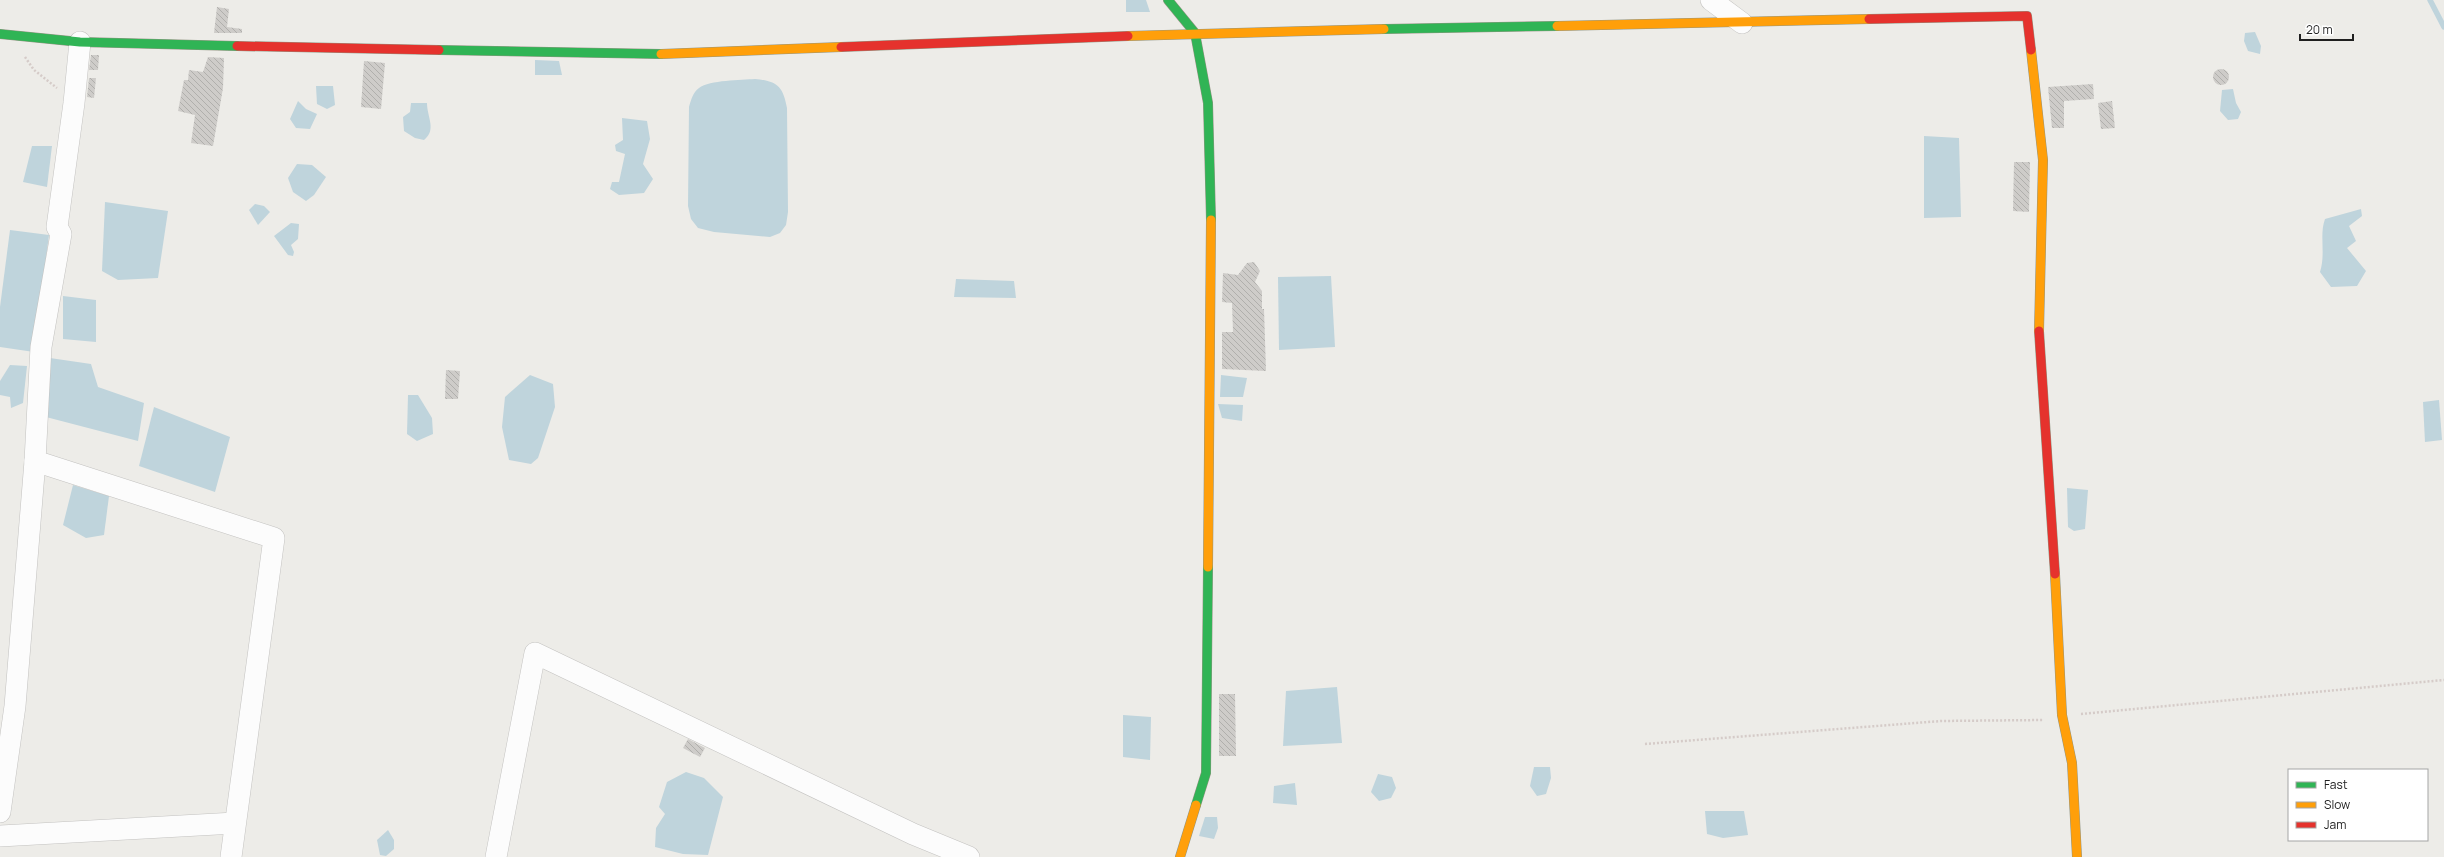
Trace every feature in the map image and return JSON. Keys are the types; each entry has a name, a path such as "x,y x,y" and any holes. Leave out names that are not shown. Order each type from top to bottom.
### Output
{"street":[{"path":"1168,0 1195,33 1208,103 1211,163 1206,773 1184,856"},
{"path":"1711,0 1742,23"},
{"path":"0,34 80,42 648,55 1195,33 2027,16 2043,160 2038,314 2054,548 2062,715 2072,763 2077,857"},
{"path":"0,812 15,706 35,461 41,347 61,234 58,228 74,103 80,42"},
{"path":"35,461 274,538 231,857"},
{"path":"496,857 535,654 913,834 968,857"},
{"path":"0,836 235,824"}],"path":[{"path":"10,35 34,70 74,103"}],"water":[{"path":"1126,0 1146,0 1150,12 1126,12"},
{"path":"2255,32 2261,46 2260,54 2248,51 2244,41 2245,33"},
{"path":"535,60 559,61 562,75 535,75"},
{"path":"755,79 769,81 778,86 783,94 787,108 788,212 786,225 780,233 770,237 714,232 698,228 691,219 688,206 689,107 691,99 699,88 710,83"},
{"path":"316,86 333,86 335,105 327,109 317,104"},
{"path":"2233,89 2236,103 2241,112 2238,119 2228,120 2220,111 2222,90"},
{"path":"298,101 306,109 317,114 310,129 296,128 290,119"},
{"path":"411,103 427,103 431,128 428,136 424,140 415,138 404,131 403,117 410,112"},
{"path":"622,118 647,121 650,139 643,164 653,179 644,193 619,195 610,189 612,182 619,182 625,154 616,151 615,145 623,140"},
{"path":"1924,136 1959,138 1961,217 1924,218"},
{"path":"32,146 52,146 47,187 23,182"},
{"path":"297,164 312,165 326,177 314,195 306,201 293,192 288,178"},
{"path":"105,202 168,211 158,278 118,280 102,271"},
{"path":"255,204 264,206 270,212 258,225 249,210"},
{"path":"2361,209 2362,216 2349,226 2356,241 2347,248 2366,271 2357,286 2331,287 2320,272 2322,265 2323,225 2325,219"},
{"path":"291,223 299,224 298,239 291,245 294,252 293,256 288,255 274,236"},
{"path":"10,230 49,235 34,352 0,347 0,307"},
{"path":"1331,276 1335,347 1279,350 1278,277"},
{"path":"956,279 1014,281 1016,298 954,297"},
{"path":"63,296 96,300 96,342 63,339"},
{"path":"50,358 91,364 98,387 144,403 138,441 46,417"},
{"path":"10,365 27,366 23,403 11,408 10,397 0,395 0,381"},
{"path":"530,375 553,384 555,407 538,458 531,464 509,460 502,427 505,397"},
{"path":"1221,375 1247,378 1243,397 1220,397"},
{"path":"408,395 418,395 432,418 433,434 417,441 407,434"},
{"path":"2439,400 2442,440 2425,442 2423,402"},
{"path":"1218,404 1243,405 1242,421 1222,418"},
{"path":"154,407 230,437 215,492 139,466"},
{"path":"73,485 109,496 104,535 86,538 63,525"},
{"path":"2067,488 2088,490 2085,529 2074,531 2068,527"},
{"path":"1337,687 1342,743 1283,746 1286,691"},
{"path":"1123,715 1151,717 1150,760 1123,757"},
{"path":"1534,767 1550,767 1551,778 1546,794 1537,796 1530,786"},
{"path":"686,772 704,778 723,797 708,855 683,854 655,847 656,828 665,814 659,807 667,782"},
{"path":"1378,774 1392,777 1396,788 1391,798 1379,801 1371,792"},
{"path":"1295,783 1297,805 1273,803 1274,786"},
{"path":"1705,811 1744,811 1748,835 1723,838 1707,834"},
{"path":"1205,817 1217,817 1218,828 1214,839 1199,836"},
{"path":"388,830 394,840 394,849 386,856 380,855 377,840"}],"building":[{"path":"217,7 229,9 227,27 242,29 242,33 214,33"},
{"path":"91,55 99,55 98,70 89,70"},
{"path":"208,57 224,58 223,88 213,146 191,143 195,115 178,111 184,80 188,80 189,70 203,72"},
{"path":"364,61 385,63 381,109 361,107"},
{"path":"2218,69 2224,69 2229,74 2227,83 2224,85 2218,85 2213,80 2213,74"},
{"path":"89,78 96,78 94,98 87,97"},
{"path":"2093,84 2094,99 2064,101 2064,128 2052,128 2048,87"},
{"path":"2112,101 2115,128 2101,129 2098,103"},
{"path":"2014,162 2030,162 2029,212 2013,211"},
{"path":"1254,262 1260,271 1255,282 1262,291 1266,371 1222,369 1222,332 1233,332 1232,303 1222,302 1223,273 1238,275 1247,263"},
{"path":"446,370 460,371 458,399 445,399"},
{"path":"1219,694 1235,694 1236,756 1219,756"},
{"path":"688,739 705,748 700,757 683,748"}],"waterway":[{"path":"2430,0 2444,27"}],"traffic: fast":[{"path":"1168,0 1195,33 1208,103 1211,220"},
{"path":"1384,29 1557,26"},
{"path":"0,34 80,42 237,46"},
{"path":"439,50 661,54"},
{"path":"1196,805 1206,773 1208,567"}],"traffic: slow":[{"path":"1557,26 1869,19"},
{"path":"1128,36 1384,29"},
{"path":"661,54 841,47"},
{"path":"2031,50 2043,160 2039,331"},
{"path":"1208,567 1211,220"},
{"path":"2055,574 2062,715 2072,763 2077,857"},
{"path":"1180,857 1196,805"}],"traffic: jam":[{"path":"1869,19 2027,16 2031,50"},
{"path":"841,47 1128,36"},
{"path":"237,46 439,50"},
{"path":"2039,331 2055,574"}]}
